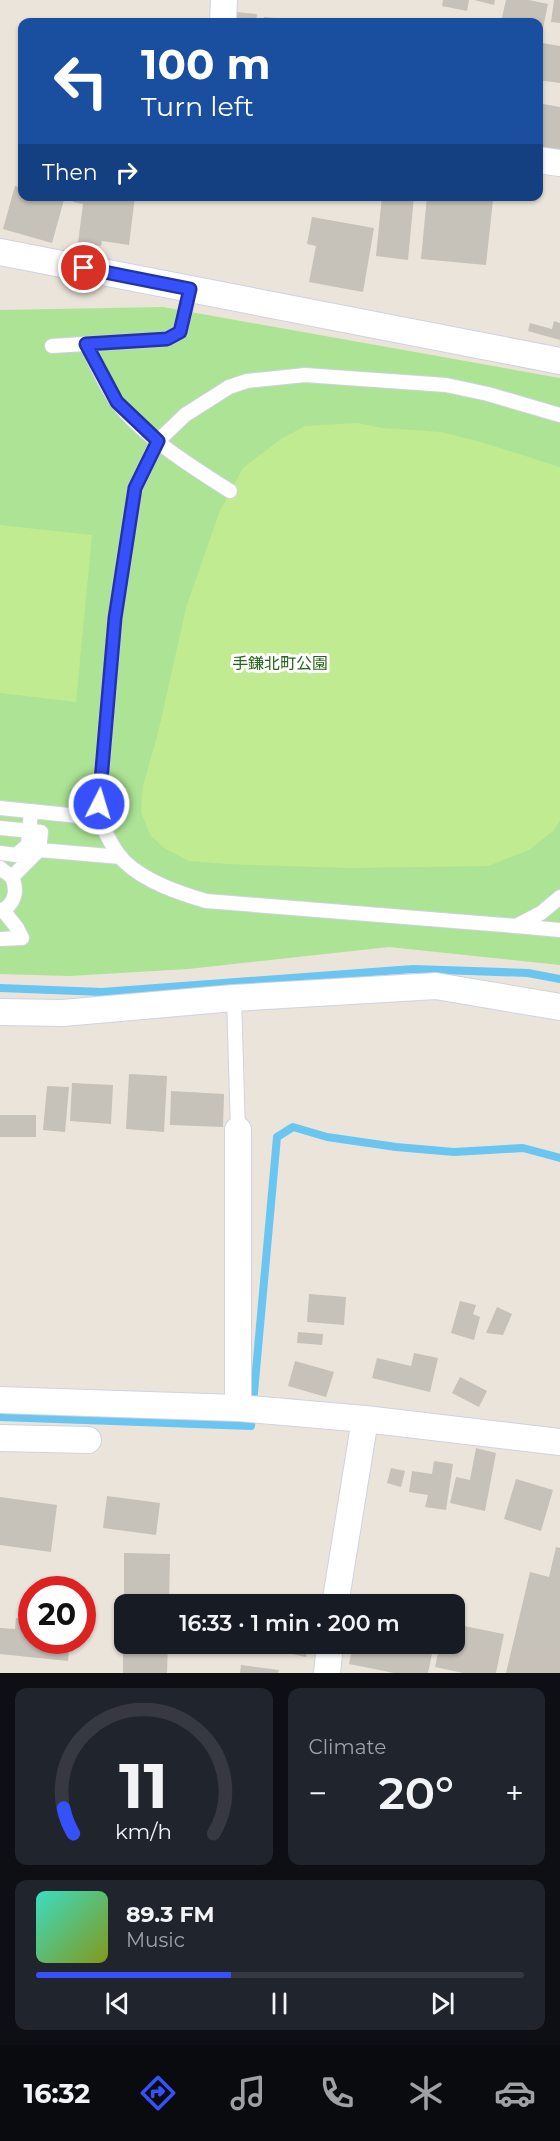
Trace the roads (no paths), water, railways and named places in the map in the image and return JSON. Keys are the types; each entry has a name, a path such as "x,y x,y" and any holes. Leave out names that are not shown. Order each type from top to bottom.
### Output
{"street":[{"path":"223,18 224,0"},
{"path":"543,161 560,163"},
{"path":"0,252 560,361"},
{"path":"0,1012 63,1013 234,998 436,986 560,1007"},
{"path":"238,1130 238,1408"},
{"path":"0,1400 238,1408 365,1419 560,1442"},
{"path":"337,1594 365,1419"},
{"path":"0,1438 88,1440"},
{"path":"327,1673 329,1654"}],"lane":[{"path":"52,346 167,339 180,332 190,289"},
{"path":"86,344 117,402 158,441 230,491"},
{"path":"560,415 488,394 446,385 305,375 286,375 247,381 229,387 185,415 158,441 135,488 115,618 98,818 125,862 148,878 183,894 206,901 560,930"},
{"path":"0,808 98,818"},
{"path":"0,853 16,855 28,844 31,811"},
{"path":"0,828 41,832 39,850 12,877"},
{"path":"39,850 121,857"},
{"path":"0,868 12,877 16,892 14,899 2,911 18,928 22,938 0,939"},
{"path":"516,926 541,913 560,897"},
{"path":"234,998 238,1130"}],"waterway":[{"path":"0,988 102,992 413,969 528,973 560,979"},
{"path":"0,1417 251,1426 277,1137 293,1127 327,1137 396,1147 454,1152 523,1148 560,1158"}],"park label":[{"name":"手鎌北町公園","path":"280,663"}]}
